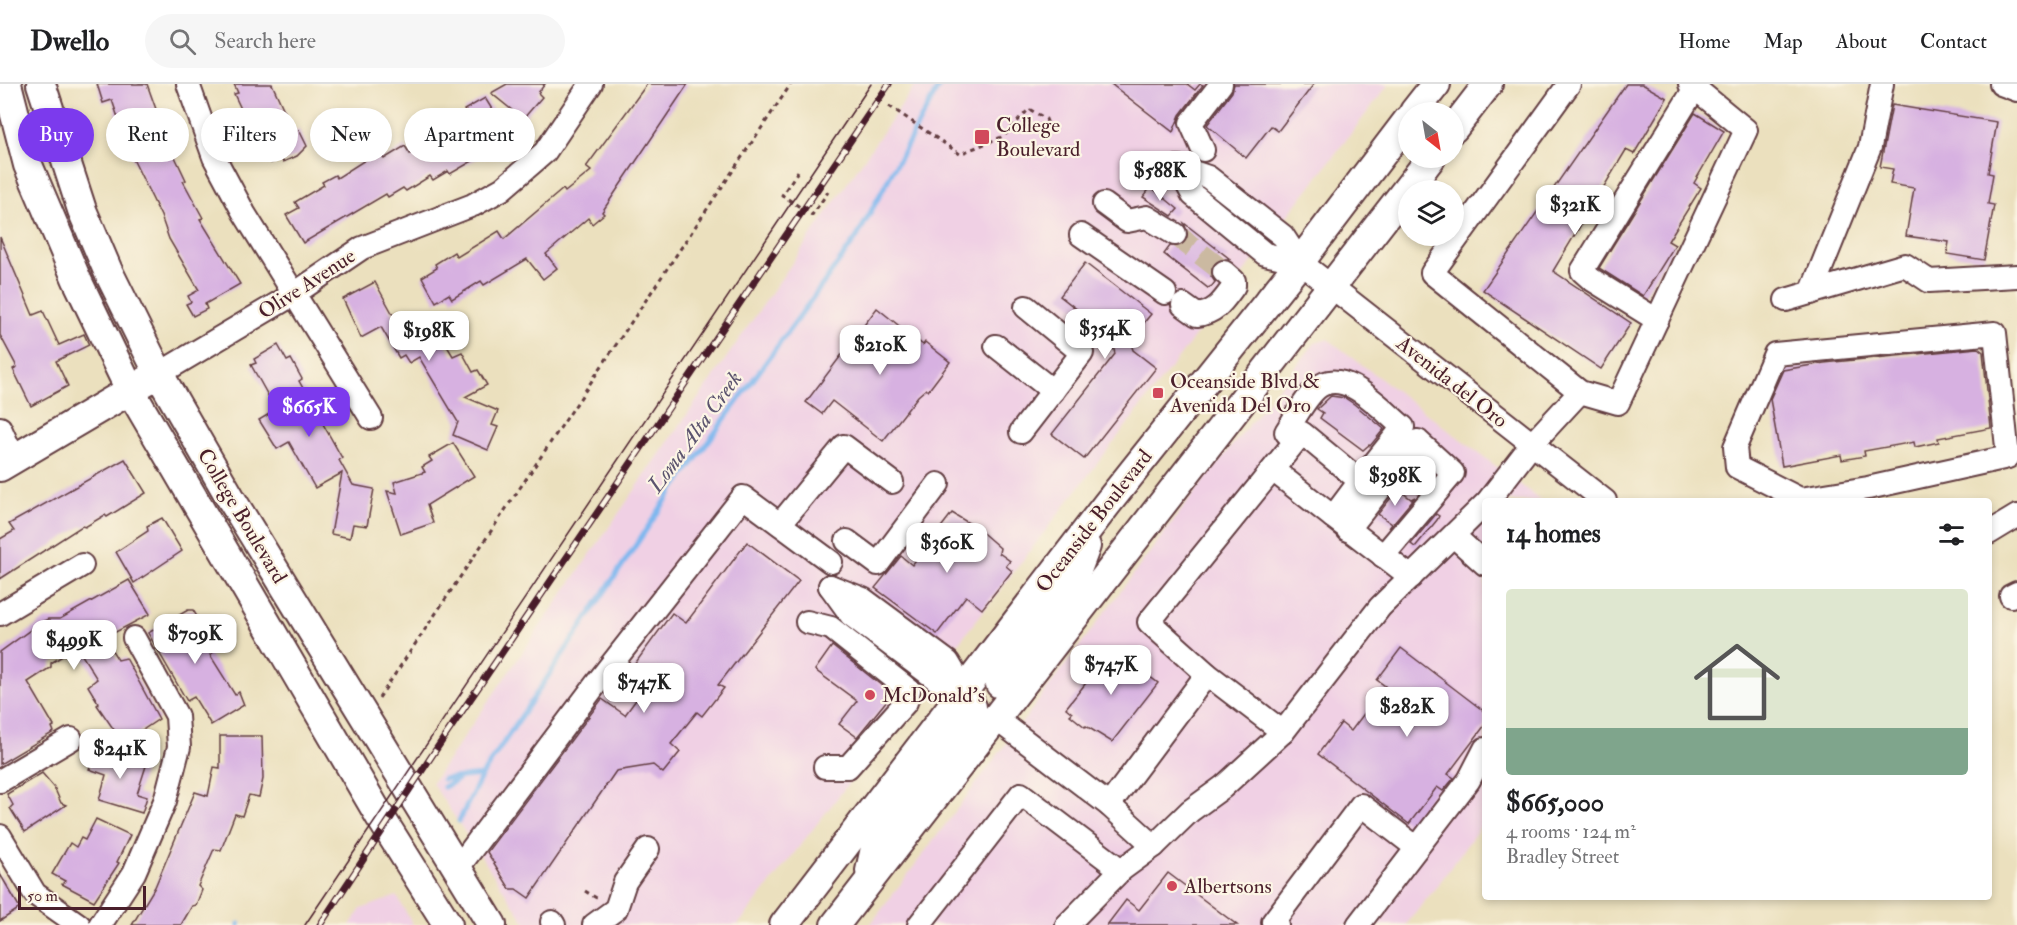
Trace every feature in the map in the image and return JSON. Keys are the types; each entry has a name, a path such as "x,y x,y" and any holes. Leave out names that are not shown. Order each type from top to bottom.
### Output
{"main road":[{"name":"College Boulevard","path":"7,84 28,165 77,280 130,390 379,815 448,925"},
{"name":"College Boulevard","path":"41,84 82,210 108,271 159,374 230,497 492,925"},
{"path":"1422,102 1436,84"},
{"path":"1464,115 1488,84"},
{"name":"Oceanside Boulevard","path":"784,925 1097,516 1300,262 1398,133"},
{"name":"Oceanside Boulevard","path":"835,925 1127,546 1423,168"},
{"name":"Olive Avenue","path":"7,463 159,374"},
{"path":"995,718 991,710 997,690 1007,670 1071,586 1097,516"},
{"path":"869,882 874,848 882,833 972,715 970,698 964,688"}],"street":[{"path":"188,84 214,157 244,213 371,418"},
{"name":"Olive Avenue","path":"159,374 294,294 362,248 473,205 502,189 545,152 591,84"},
{"path":"1203,150 1191,123 1221,84"},
{"path":"1569,84 1432,273 1580,392 1618,403 1657,320 1746,130 1692,86 1582,271 1657,320"},
{"path":"1811,292 1870,147 1882,84"},
{"path":"2001,84 2017,90"},
{"path":"1178,167 1208,177 1282,236 1300,262 1265,254 1193,195 1178,167"},
{"path":"1104,204 1127,221 1147,218 1175,234"},
{"path":"1081,234 1175,300 1209,313 1219,306 1234,286 1234,281 1224,272"},
{"name":"Avenida del Oro","path":"1300,262 1601,498"},
{"path":"1786,300 1905,265 1929,281 2017,276"},
{"path":"1021,432 1082,353 1026,307"},
{"path":"1798,498 1737,467 1735,447 1775,354 1995,333 2008,457 1869,495 1817,498"},
{"path":"996,346 1053,391"},
{"path":"1295,442 1286,432 1317,389 1330,381 1349,383 1403,427 1360,481 1341,523"},
{"path":"1490,498 1532,444 1580,392"},
{"path":"0,428 7,463"},
{"path":"1283,732 1207,674 1149,622 1302,433 1360,481"},
{"path":"1341,523 1418,441 1453,473 1383,556"},
{"path":"780,524 844,446 892,482"},
{"path":"1273,470 1411,577"},
{"path":"847,541 878,564 938,484"},
{"path":"457,870 596,684 743,497 831,562"},
{"path":"1067,925 1121,870 1154,846 1190,811 1223,787 1283,732 1380,607 1455,537 1482,507"},
{"path":"1992,531 2017,516"},
{"path":"1455,537 1482,561"},
{"path":"0,614 82,565"},
{"path":"830,586 863,599 948,662 964,688 936,679 851,615 830,586"},
{"path":"807,622 831,628 909,690 906,702 848,767 825,767"},
{"path":"100,925 134,873 165,801 178,747 177,716 134,638"},
{"path":"1109,805 1207,674"},
{"path":"995,718 1139,829 1154,846"},
{"path":"0,781 71,739"},
{"path":"1358,925 1469,780 1482,755"},
{"path":"919,925 1021,794 1121,870"},
{"path":"1277,925 1273,922 1361,805 1417,848"},
{"path":"0,836 35,894 79,925"},
{"path":"594,925 616,909 625,882 648,849"}],"path":[{"path":"366,718 791,84"},
{"path":"889,106 960,153 1004,136 1029,109 1046,119 1051,132"},
{"path":"798,171 782,195 812,216 828,192"}],"shaded area":[{"path":"916,84 1389,84 1013,573 738,925 527,925 432,783"},
{"path":"1328,339 1538,498 1482,498 1482,824 1440,882 1406,925 870,925 1201,484 1315,343"},
{"path":"397,896 413,925 350,925 361,909"}],"building":[{"path":"97,84 147,84 156,108 115,108 112,100 103,103"},
{"path":"234,84 272,84 283,108 241,108 234,94 238,93"},
{"path":"507,84 545,84 538,93 542,97 532,108 509,108 491,93"},
{"path":"647,84 688,84 602,212 604,214 592,224 588,218 546,254 557,268 543,279 527,259 484,285 481,281 452,299 449,294 436,302 422,277 437,268 435,264 454,252 457,257 499,231 504,239 563,189 565,192 591,171 586,167"},
{"path":"1111,84 1187,84 1195,90 1200,84 1203,85 1180,115 1173,132"},
{"path":"1234,84 1314,84 1278,131 1271,126 1246,158 1207,125 1232,92"},
{"path":"1626,84 1642,84 1667,98 1634,154 1626,150 1553,271 1631,323 1601,369 1483,290"},
{"path":"485,98 491,108 468,108"},
{"path":"1892,105 1997,122 1988,173 1993,174 1988,204 1994,205 1984,260 1947,254 1949,242 1906,236 1914,188 1890,184 1893,169 1880,167"},
{"path":"1695,113 1724,131 1694,183 1701,188 1668,241 1675,245 1643,296 1599,268"},
{"path":"298,130 299,130 307,146 298,155"},
{"path":"404,147 404,162 471,162 450,174 448,171 433,180 430,176 406,191 403,188 388,197 386,194 303,243 286,215 299,208 295,202 324,185 322,182 335,175 337,178 362,162 392,162 392,154"},
{"path":"134,162 177,162 186,180 183,181 203,218 200,219 240,284 205,304 207,309 193,316 186,304 191,302 188,296 199,290 169,239 161,216"},
{"path":"1151,187 1178,209 1172,216 1143,197"},
{"path":"1184,223 1230,259 1220,259 1214,263 1211,276 1215,282 1208,288 1164,254 1170,246 1181,246 1186,241 1188,234"},
{"path":"0,237 33,315 43,311 59,345 84,334 89,345 56,361 68,386 31,406 13,369 17,367 0,335"},
{"path":"1085,263 1151,314 1130,340 1133,350 1156,368 1084,459 1052,434 1115,354 1111,336 1060,296"},
{"path":"375,282 401,329 427,313 453,356 462,352 473,372 478,370 487,385 465,397 498,411 492,425 498,427 488,450 453,435 458,422 419,357 409,363 404,355 399,358 381,327 361,338 343,299"},
{"path":"877,308 923,345 925,342 950,362 928,391 926,389 918,396 883,441 832,401 822,414 806,402"},
{"path":"278,345 287,361 291,359 302,379 299,381 342,458 339,460 353,485 374,489 367,526 353,524 350,538 331,534 342,473 315,488 289,442 277,449 259,420 276,410 251,365 256,363 254,359"},
{"path":"1978,348 1983,352 1991,428 1938,438 1939,442 1915,447 1914,442 1864,451 1865,456 1842,460 1841,455 1782,466 1770,399 1783,370 1824,363"},
{"path":"1331,396 1345,398 1384,429 1370,446 1363,450 1320,418 1323,413 1317,409"},
{"path":"453,443 474,476 427,505 433,523 401,534 387,491 397,493 394,482 425,472 422,467 432,461 429,457"},
{"path":"125,459 146,493 107,517 105,515 85,527 82,526 0,579 0,539 14,531 9,524"},
{"path":"1398,489 1411,499 1415,497 1389,528 1392,524 1378,514"},
{"path":"952,513 977,528 1000,548 999,553 1010,561 1006,566 1012,571 982,609 966,596 937,634 875,588 901,556 912,565"},
{"path":"1436,514 1439,516 1437,520 1415,547 1411,544"},
{"path":"162,518 182,551 134,583 116,552 148,531 147,526"},
{"path":"747,542 799,581 718,685 724,688 702,716 697,712 671,744 680,752 663,773 653,765 616,771 529,898 516,889 510,889 487,852 602,699 625,715 641,693 623,680 672,613 686,623"},
{"path":"129,580 150,614 104,638 118,660 126,658 159,719 123,743 97,705 99,704 88,686 97,679 77,647 51,663 51,667 28,682 54,726 52,727 54,732 0,764 0,652 40,623 48,619 60,619"},
{"path":"188,610 193,610 217,649 210,655 235,695 239,692 244,705 211,725 194,697 187,701 148,633"},
{"name":"McDonald's","path":"832,646 892,694 857,737 839,724 857,701 815,670"},
{"path":"1401,648 1482,710 1482,729 1448,774 1454,778 1443,791 1437,787 1409,824 1318,754 1341,723 1351,731 1385,686 1377,680"},
{"path":"1113,649 1158,683 1112,742 1085,727 1070,715 1072,713 1066,708"},
{"path":"220,736 262,736 263,779 259,797 249,795 242,816 235,814 221,850 214,849 198,886 202,890 196,905 192,906 181,925 132,925 155,887 195,792 208,796 214,767 220,768"},
{"path":"96,749 132,759 131,762 146,766 137,794 147,797 142,813 99,800 106,775 89,769"},
{"path":"42,773 54,787 61,803 66,805 25,832 10,808 13,805 7,794"},
{"path":"96,819 130,835 117,862 119,863 94,901 62,884 65,881 52,874 70,843 76,847 81,838 85,840"},
{"name":"Albertsons","path":"1168,873 1237,925 1107,925 1126,900 1139,910"},
{"path":"0,874 20,908 0,921"}],"waterway":[{"name":"Loma Alta Creek","path":"459,821 482,775 668,497 857,237 940,84"},
{"name":"Loma Alta Creek","path":"443,779 482,775"},
{"name":"Loma Alta Creek","path":"444,787 457,780"}],"tunnel":[{"path":"1175,234 1224,272"}],"tram line":[{"path":"305,925 871,84"}],"railway":[{"path":"320,925 435,751 889,84"}],"place":[{"name":"College Boulevard","path":"982,137"},
{"name":"Oceanside Blvd & Avenida Del Oro","path":"1158,393"},
{"name":"McDonald's","path":"870,695"},
{"name":"Albertsons","path":"1172,886"}]}
